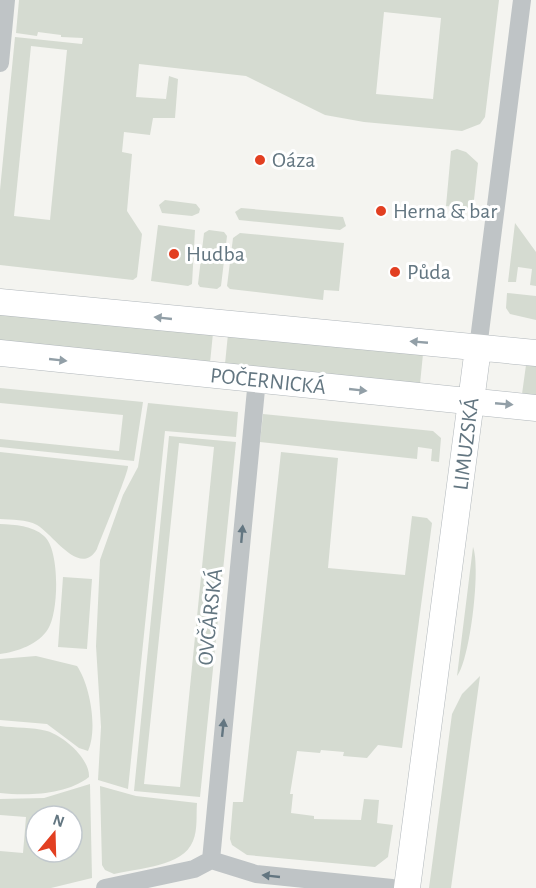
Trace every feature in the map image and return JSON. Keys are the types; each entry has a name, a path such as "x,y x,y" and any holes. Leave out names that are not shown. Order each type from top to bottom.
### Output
{"street":[{"path":"0,63 6,0"},
{"name":"LIMUZSKÁ","path":"407,888 522,0"},
{"path":"0,302 536,353"},
{"name":"POČERNICKÁ","path":"0,353 536,408"},
{"name":"OVČÁRSKÁ","path":"211,860 256,379"},
{"path":"105,888 194,869 211,860 255,874 392,888"}],"shaded area":[{"path":"19,0 499,0 485,117 480,124 462,131 364,122 325,115 246,76 139,64 136,97 166,99 169,76 178,79 175,118 153,118 150,135 124,132 122,152 132,154 127,211 142,234 137,277 133,280 0,265 0,190 15,37 82,44 83,38 61,37 61,35 38,32 37,36 16,33","holes":["384,12 441,18 433,99 376,94","31,46 67,50 50,220 14,216"]},
{"path":"457,149 466,152 478,163 473,209 446,206 451,151"},
{"path":"165,200 196,204 200,209 199,213 192,216 162,213 159,205"},
{"path":"241,208 343,217 346,226 340,230 239,220 235,212"},
{"path":"515,223 536,252 536,286 530,285 532,269 518,267 516,282 508,282"},
{"path":"158,225 195,230 192,284 188,286 151,281"},
{"path":"209,230 224,232 227,236 221,286 217,289 200,287 198,284 204,233"},
{"path":"240,233 344,243 339,291 324,290 323,300 230,289 227,286 233,238"},
{"path":"507,293 536,296 536,320 510,314 506,308"},
{"path":"0,312 213,333 210,363 0,342"},
{"path":"228,334 423,354 420,384 225,364"},
{"path":"526,365 536,366 536,396 522,394"},
{"path":"0,388 143,402 134,461 0,447 0,439 119,451 123,415 0,403"},
{"path":"148,403 238,412 236,437 165,431 128,789 98,780 101,727 96,646 100,560 123,495 138,467"},
{"path":"263,414 433,431 441,438 439,462 431,461 432,449 418,447 417,459 260,442"},
{"path":"169,436 236,442 200,797 134,791","holes":["179,443 214,447 180,787 144,784"]},
{"path":"0,452 128,466 97,549 90,557 83,559 75,557 33,523 0,519"},
{"path":"281,452 338,458 328,568 405,575 412,516 427,518 432,523 402,748 378,745 367,758 343,756 344,752 297,751 290,794 293,794 291,813 314,816 314,819 361,820 364,799 379,800 377,823 393,825 388,857 375,867 247,855 232,845 230,839 233,802 243,802"},
{"path":"0,524 29,528 44,536 53,554 56,596 52,621 44,634 27,646 0,654"},
{"path":"473,547 476,573 473,613 466,652 457,676"},
{"path":"63,577 92,579 87,649 58,647"},
{"path":"36,656 77,666 82,674 89,695 92,719 91,742 88,751 79,748 47,724 0,720 0,659"},
{"path":"480,676 451,888 429,888 452,714 462,694"},
{"path":"0,726 47,731 61,738 81,756 89,777 58,791 0,793"},
{"path":"90,784 92,878 51,888 0,888 0,851 23,853 24,841 24,864 84,864 84,804 24,804 24,817 0,815 0,799 44,798"},
{"path":"100,786 136,796 197,803 196,832 188,850 159,865 114,874 105,870 102,865"}],"place":[{"name":"Oáza","path":"260,160"},
{"name":"Herna & bar","path":"381,211"},
{"name":"Hudba","path":"174,254"},
{"name":"Půda","path":"395,272"}]}
